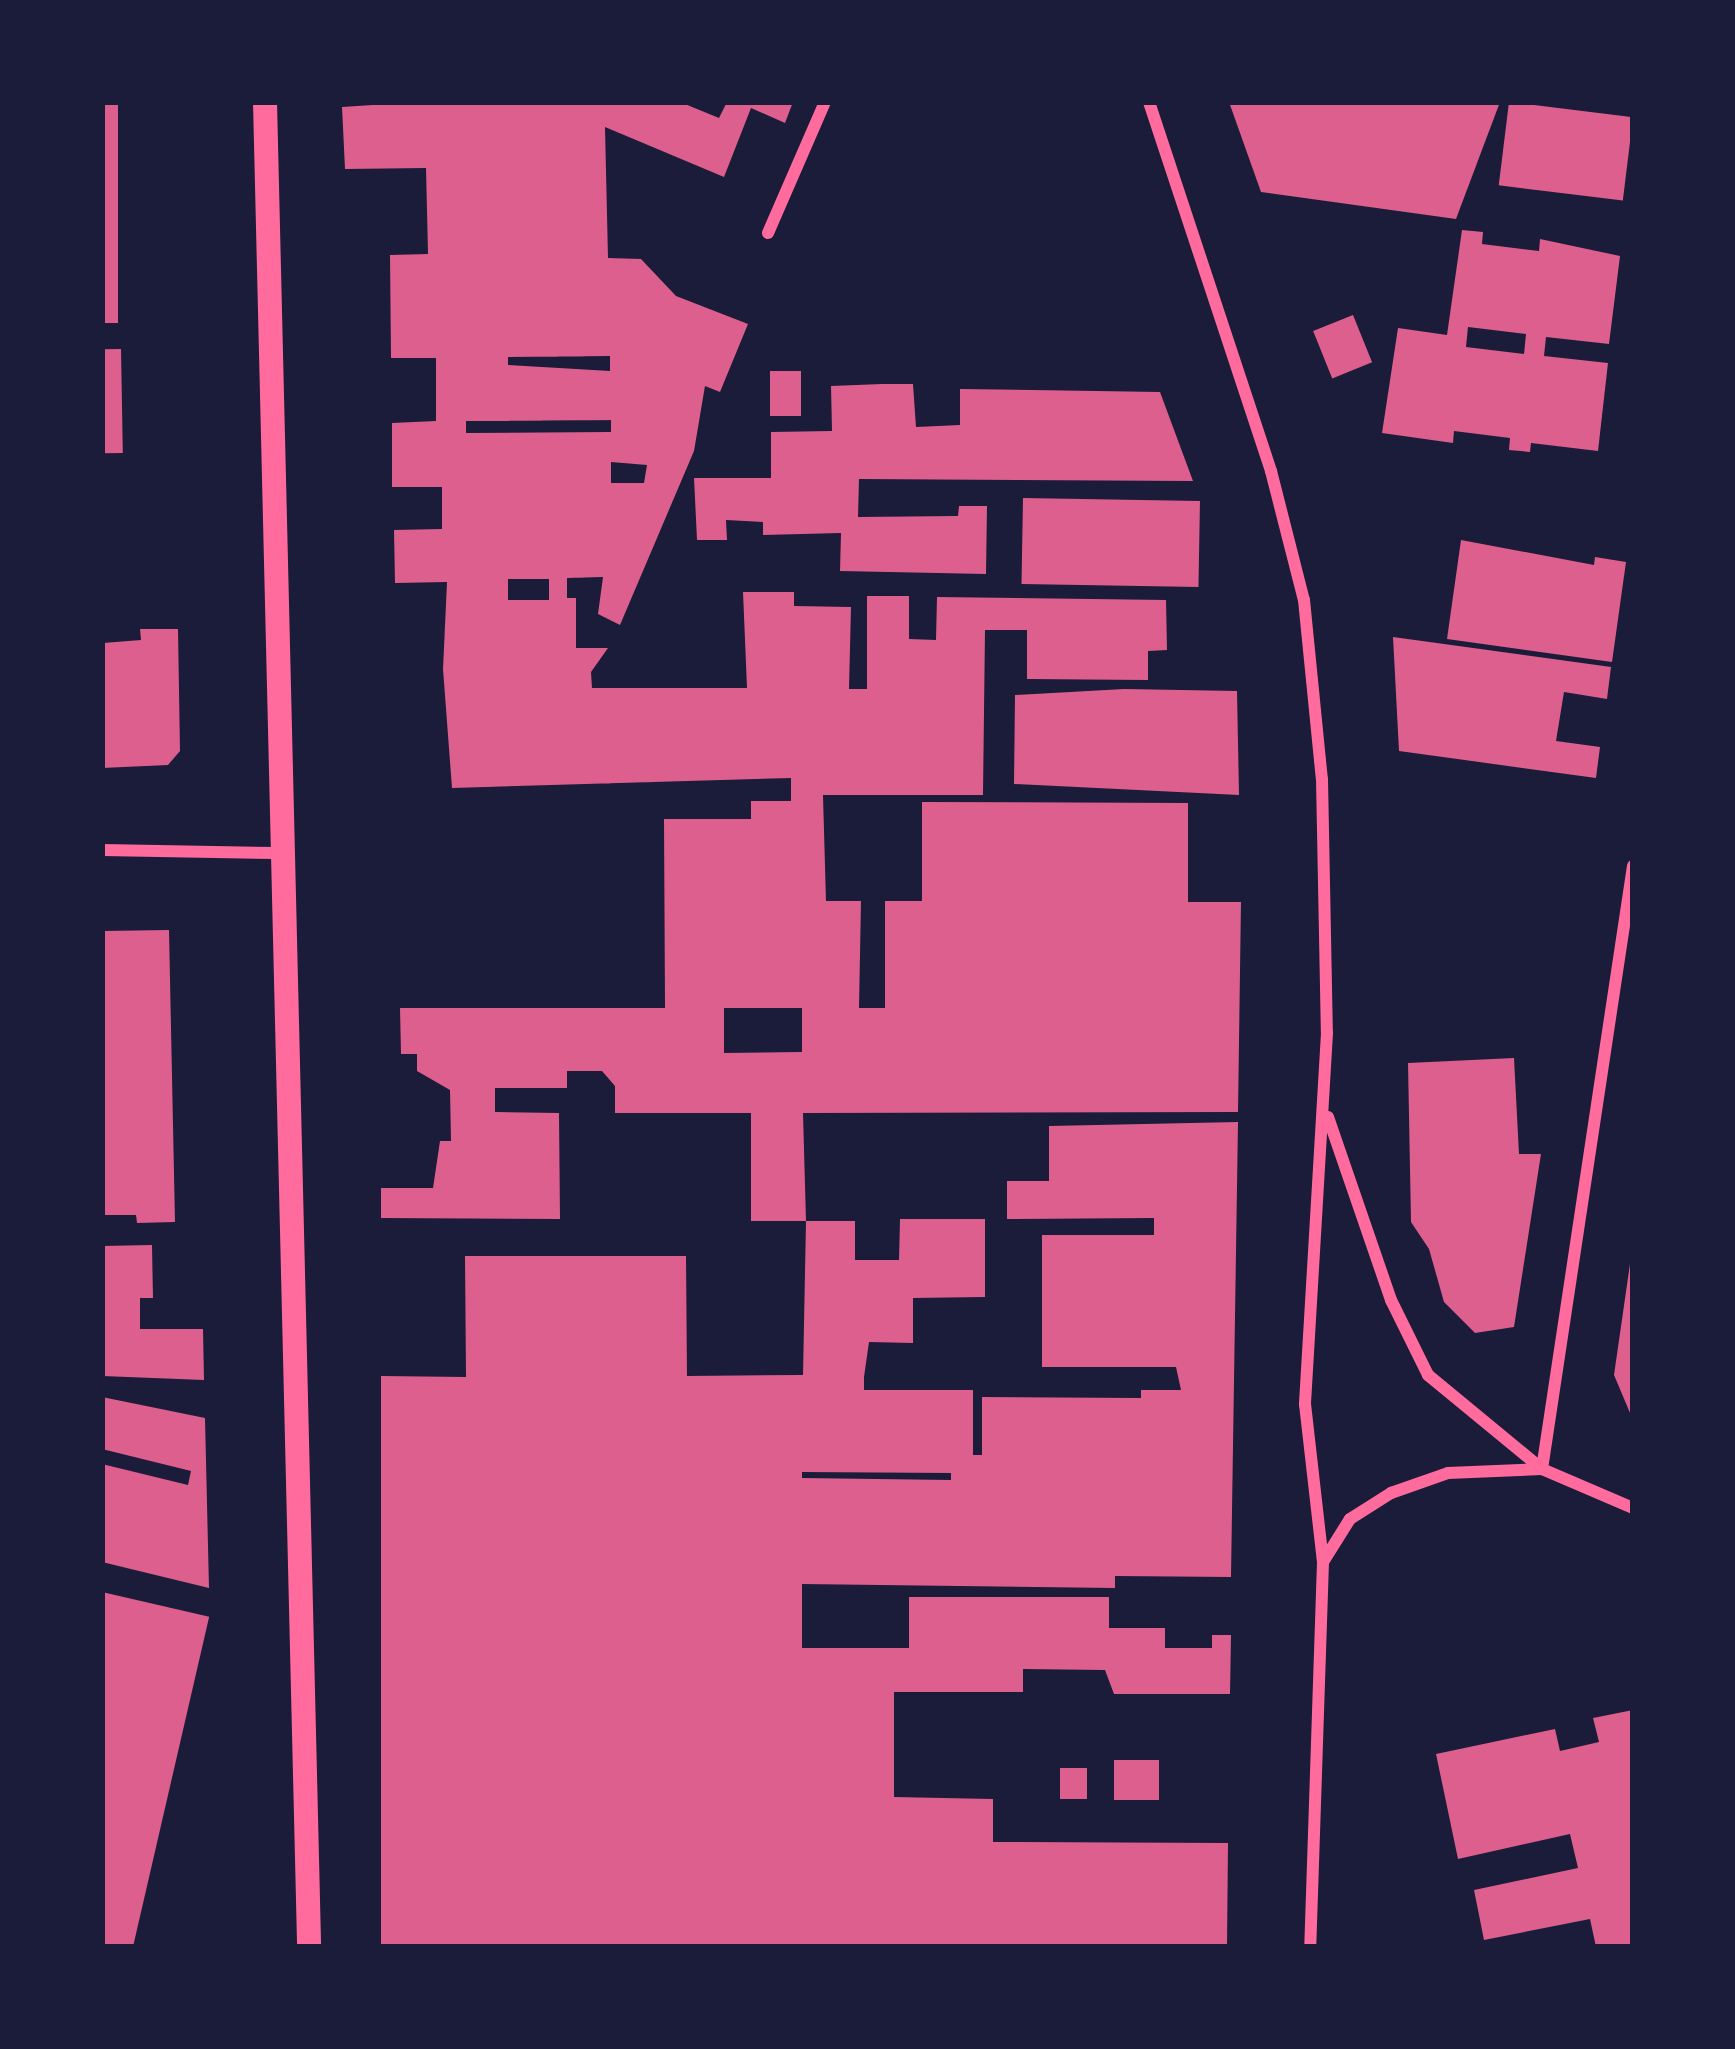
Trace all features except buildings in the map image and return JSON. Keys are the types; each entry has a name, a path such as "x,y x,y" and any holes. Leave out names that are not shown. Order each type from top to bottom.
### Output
{"main road":[{"path":"265,102 278,853 309,1947"}],"street":[{"path":"768,233 825,102"},
{"path":"1149,102 1271,471 1304,601 1322,779 1325,1111 1305,1404 1323,1562 1310,1947"},
{"path":"102,850 278,853"},
{"path":"1542,1468 1633,866"},
{"path":"1325,1111 1391,1300 1428,1375 1542,1468 1633,1508"},
{"path":"1323,1562 1350,1519 1391,1493 1448,1473 1542,1468"}]}
